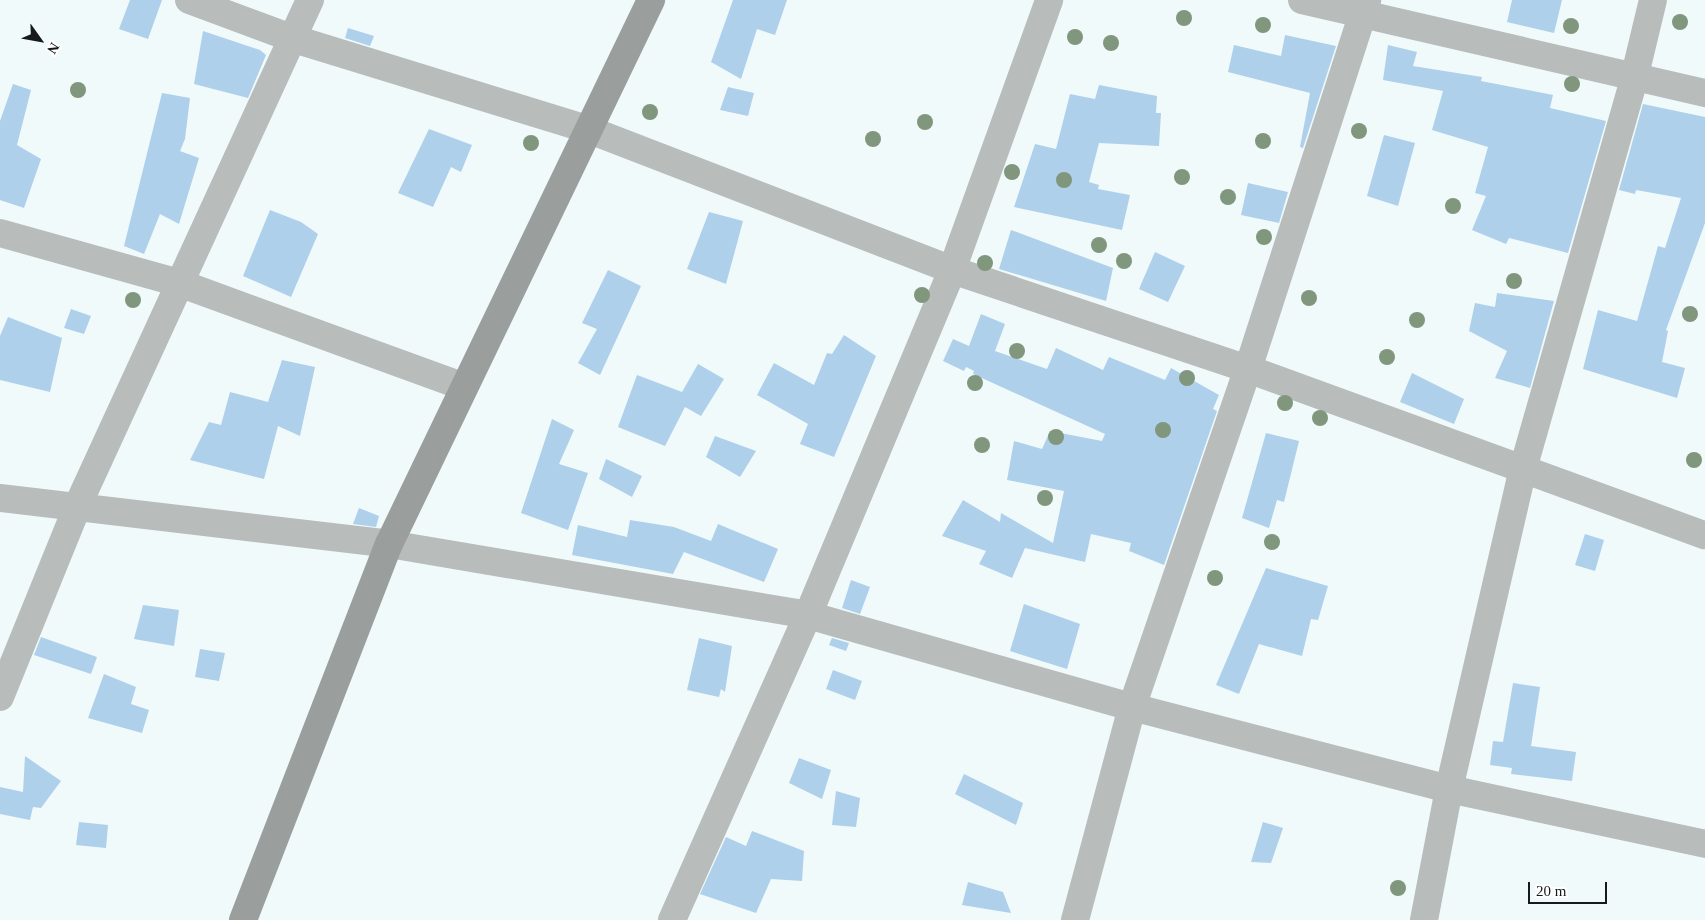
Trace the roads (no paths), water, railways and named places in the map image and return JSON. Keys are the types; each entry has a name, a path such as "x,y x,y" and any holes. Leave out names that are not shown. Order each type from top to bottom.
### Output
{"main road":[{"path":"243,920 389,544 587,128 651,0"}],"street":[{"path":"189,0 291,38 587,128 952,270 1248,369 1705,535"},
{"path":"0,697 77,507 310,0"},
{"path":"672,920 808,615 952,270 1050,0"},
{"path":"1302,0 1365,7 1634,79 1705,93"},
{"path":"1424,920 1449,788 1523,469 1634,79 1653,0"},
{"path":"1075,920 1132,707 1248,369 1365,7"},
{"path":"0,233 180,284 464,387"},
{"path":"0,498 389,544 808,615 1132,707 1449,788 1705,844"}]}
